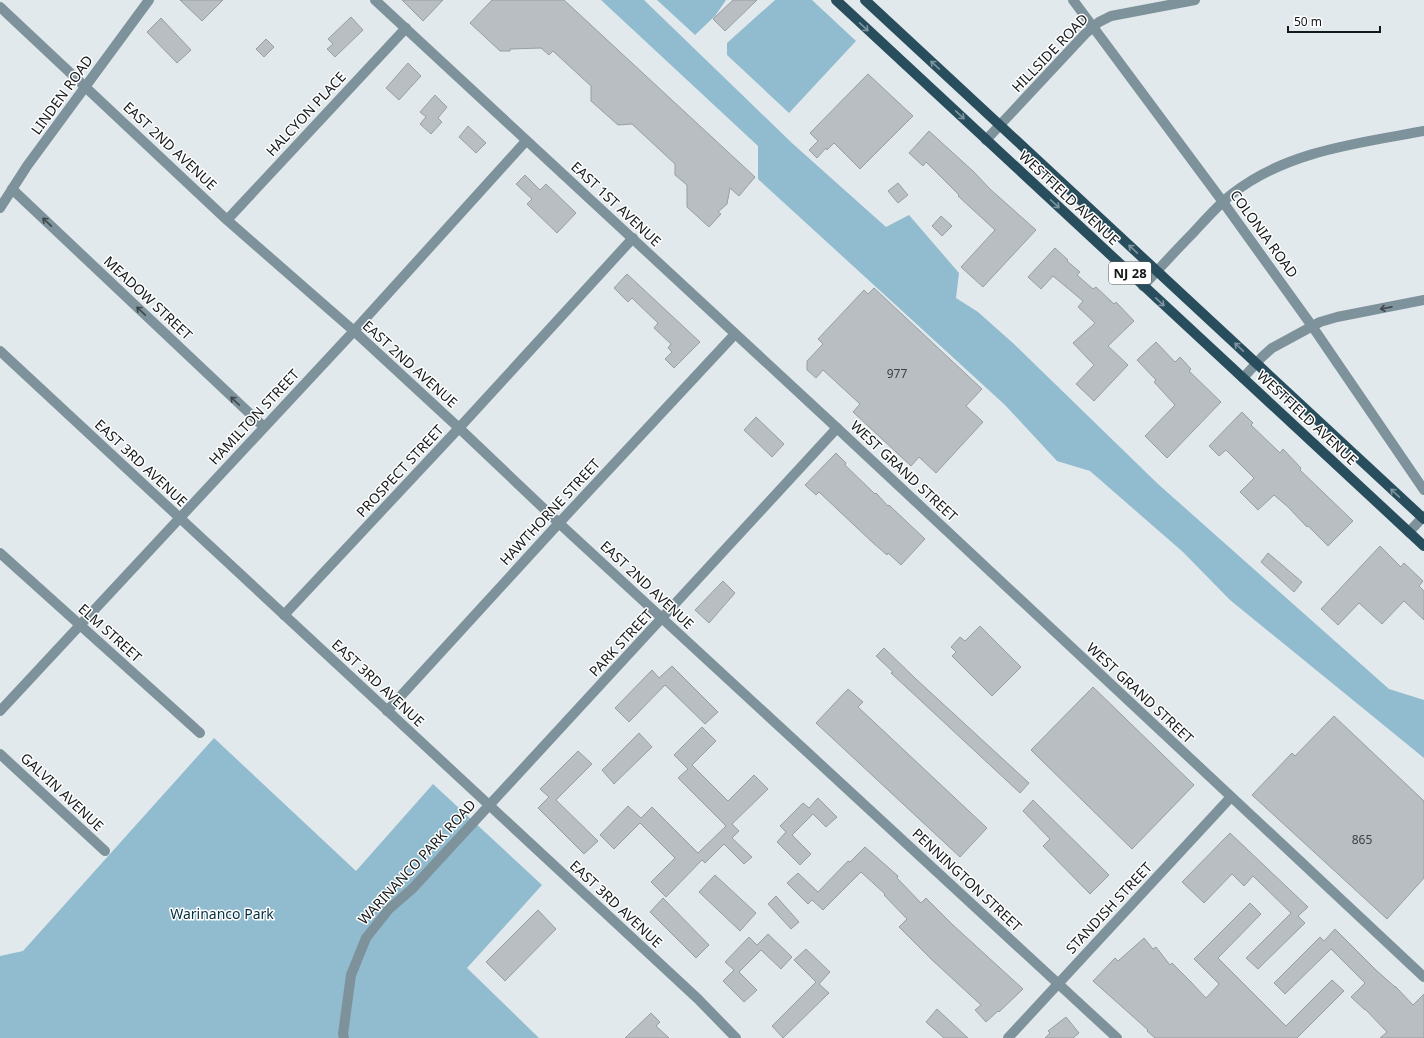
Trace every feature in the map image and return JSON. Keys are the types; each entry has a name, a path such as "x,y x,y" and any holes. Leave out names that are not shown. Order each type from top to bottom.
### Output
{"main road":[{"name":"WESTFIELD AVENUE","path":"836,0 1424,546"},
{"name":"WESTFIELD AVENUE","path":"865,0 1423,517"}],"street":[{"name":"LINDEN ROAD","path":"0,208 27,166 149,0"},
{"name":"EAST 1ST AVENUE","path":"375,0 837,428"},
{"name":"COLONIA ROAD","path":"1074,0 1223,202 1312,326 1424,490"},
{"name":"HILLSIDE ROAD","path":"986,140 1094,26 1105,19 1119,14 1195,0"},
{"name":"EAST 2ND AVENUE","path":"0,7 227,220 354,331 559,523 798,743"},
{"name":"HALCYON PLACE","path":"227,220 406,28"},
{"path":"1143,286 1223,202 1236,190 1261,175 1308,156 1334,148 1424,131"},
{"name":"HAMILTON STREET","path":"0,710 354,331 526,141"},
{"name":"MEADOW STREET","path":"12,189 264,427"},
{"name":"PROSPECT STREET","path":"284,615 459,428 633,238"},
{"path":"1243,378 1272,348 1312,326 1337,317 1424,300"},
{"name":"HAWTHORNE STREET","path":"387,711 735,334"},
{"name":"EAST 3RD AVENUE","path":"0,351 698,999 736,1038"},
{"name":"PARK STREET","path":"489,805 837,428"},
{"name":"WEST GRAND STREET","path":"837,428 1424,977"},
{"path":"1409,532 1423,517"},
{"name":"ELM STREET","path":"0,553 200,733"},
{"name":"PENNINGTON STREET","path":"798,743 1117,1038"},
{"name":"GALVIN AVENUE","path":"0,754 105,851"},
{"name":"STANDISH STREET","path":"1008,1038 1231,797"},
{"name":"WARINANCO PARK ROAD","path":"344,1038 351,975 366,938 388,909 412,889 489,805"}],"green space":[{"path":"601,0 644,0 793,144 886,227 909,215 959,273 956,298 978,312 1014,344 1158,484 1389,689 1424,700 1424,758 1230,600 1183,552 1090,471 1057,461 1005,405 758,179 758,146"},
{"path":"657,0 726,0 715,16 695,35"},
{"path":"775,0 812,0 856,41 789,113 727,55 727,43"},
{"name":"Warinanco Park","path":"214,738 356,871 433,784 542,885 467,968 539,1038 0,1038 0,956 23,951"}],"building":[{"path":"180,0 223,0 202,21"},
{"path":"402,0 443,0 423,21"},
{"path":"492,0 564,0 755,177 739,196 730,188 727,204 718,212 721,214 709,227 687,207 687,185 675,175 675,164 632,124 618,125 591,101 591,86 553,51 549,55 541,48 510,49 510,51 500,51 470,23"},
{"path":"733,0 757,0 725,31 713,19"},
{"path":"351,17 363,30 335,57 327,49 333,44 328,39"},
{"path":"161,18 191,50 177,63 147,32"},
{"path":"266,39 274,47 264,57 256,49"},
{"path":"408,63 421,76 399,100 386,88"},
{"path":"868,74 913,116 860,169 834,143 827,150 826,148 817,158 809,150 818,141 810,133"},
{"path":"435,95 447,107 438,118 442,122 431,134 420,124 426,117 420,112"},
{"path":"468,126 486,143 476,153 459,137"},
{"path":"929,131 1036,230 983,287 961,267 995,230 958,196 959,195 926,162 923,166 909,153"},
{"path":"525,175 540,190 546,184 576,213 557,233 527,204 532,199 516,184"},
{"path":"898,183 908,195 898,203 888,191"},
{"path":"941,216 952,226 942,236 932,226"},
{"path":"1055,248 1080,272 1077,275 1093,289 1096,287 1114,304 1116,302 1134,321 1108,346 1128,365 1094,401 1076,384 1094,365 1073,343 1095,323 1078,307 1083,301 1053,276 1041,289 1028,277"},
{"path":"627,274 700,342 674,368 665,359 672,352 668,348 671,344 654,328 658,323 632,298 628,302 614,288"},
{"path":"874,288 982,389 966,406 983,422 936,473 919,457 911,466 853,412 860,404 823,370 816,378 807,370 807,361 823,344 818,339 864,290 868,294"},
{"path":"1156,342 1175,362 1180,357 1191,369 1189,371 1221,402 1167,458 1145,436 1175,405 1154,382 1156,380 1137,360"},
{"path":"1242,412 1253,423 1251,425 1280,453 1283,449 1301,468 1300,470 1353,521 1328,546 1274,495 1258,510 1240,492 1254,478 1226,450 1219,456 1209,446"},
{"path":"756,417 784,444 772,457 744,430"},
{"path":"836,453 846,463 845,465 875,494 876,493 888,506 889,505 925,539 901,565 888,553 887,555 872,542 819,492 816,495 805,485"},
{"path":"1380,546 1401,567 1404,563 1423,581 1419,586 1424,591 1424,620 1404,601 1382,624 1359,603 1338,625 1321,609"},
{"path":"1268,553 1302,582 1294,592 1261,562"},
{"path":"723,581 735,593 709,623 695,610"},
{"path":"980,626 1021,667 992,696 952,656 956,652 951,647 960,637 965,641"},
{"path":"884,648 1029,783 1020,793 891,673 893,672 876,656"},
{"path":"672,666 718,712 705,724 665,685 629,722 615,708 652,670 659,678"},
{"path":"1093,687 1194,785 1132,849 1031,750"},
{"path":"848,689 863,702 858,707 987,828 960,857 816,723"},
{"path":"1334,716 1424,801 1424,878 1387,919 1252,795 1292,753 1295,756"},
{"path":"702,727 716,741 692,765 728,801 754,775 768,789 732,824 739,831 732,838 752,857 744,864 724,844 705,863 702,860 666,897 651,882 675,858 640,823 614,849 600,835 628,806 641,818 652,807 698,853 726,826 678,778 688,769 674,755"},
{"path":"639,733 652,747 614,784 602,770"},
{"path":"578,751 592,764 556,800 598,841 584,854 538,808 549,797 540,789"},
{"path":"818,798 837,817 826,827 813,814 792,835 811,854 800,865 777,842 786,832 780,826 803,803 809,808"},
{"path":"1033,800 1109,875 1090,894 1043,846 1050,839 1023,811"},
{"path":"1230,833 1308,907 1298,916 1305,923 1258,969 1246,958 1291,913 1253,876 1244,886 1232,874 1204,903 1182,882"},
{"path":"865,847 898,876 897,878 921,903 926,898 953,925 1023,989 986,1022 975,1010 981,1005 899,927 907,919 884,895 885,894 861,872 823,910 812,900 808,904 787,883 798,873 818,892 848,861 850,862"},
{"path":"715,875 756,913 740,931 699,892"},
{"path":"776,896 799,922 791,929 768,904"},
{"path":"663,898 709,945 696,958 650,912"},
{"path":"1250,903 1261,914 1218,958 1286,1026 1332,980 1344,991 1297,1038 1155,1038 1093,981 1115,958 1118,961 1144,938 1153,949 1156,947 1170,965 1172,963 1206,998 1219,984 1194,959"},
{"path":"538,910 556,929 505,981 486,962"},
{"path":"1335,929 1413,1005 1424,994 1424,1038 1380,1038 1387,1032 1351,997 1365,983 1331,949 1285,994 1274,983 1320,937 1324,941"},
{"path":"768,934 792,957 781,969 761,950 739,972 757,990 744,1002 723,981 734,970 725,962 749,937 757,945"},
{"path":"806,949 830,972 819,984 829,993 783,1038 772,1026 816,982 794,960"},
{"path":"937,1009 968,1038 944,1038 926,1022"},
{"path":"651,1013 660,1022 656,1026 669,1038 625,1038"},
{"path":"1066,1017 1079,1033 1073,1038 1045,1038 1050,1033 1048,1031"}]}
